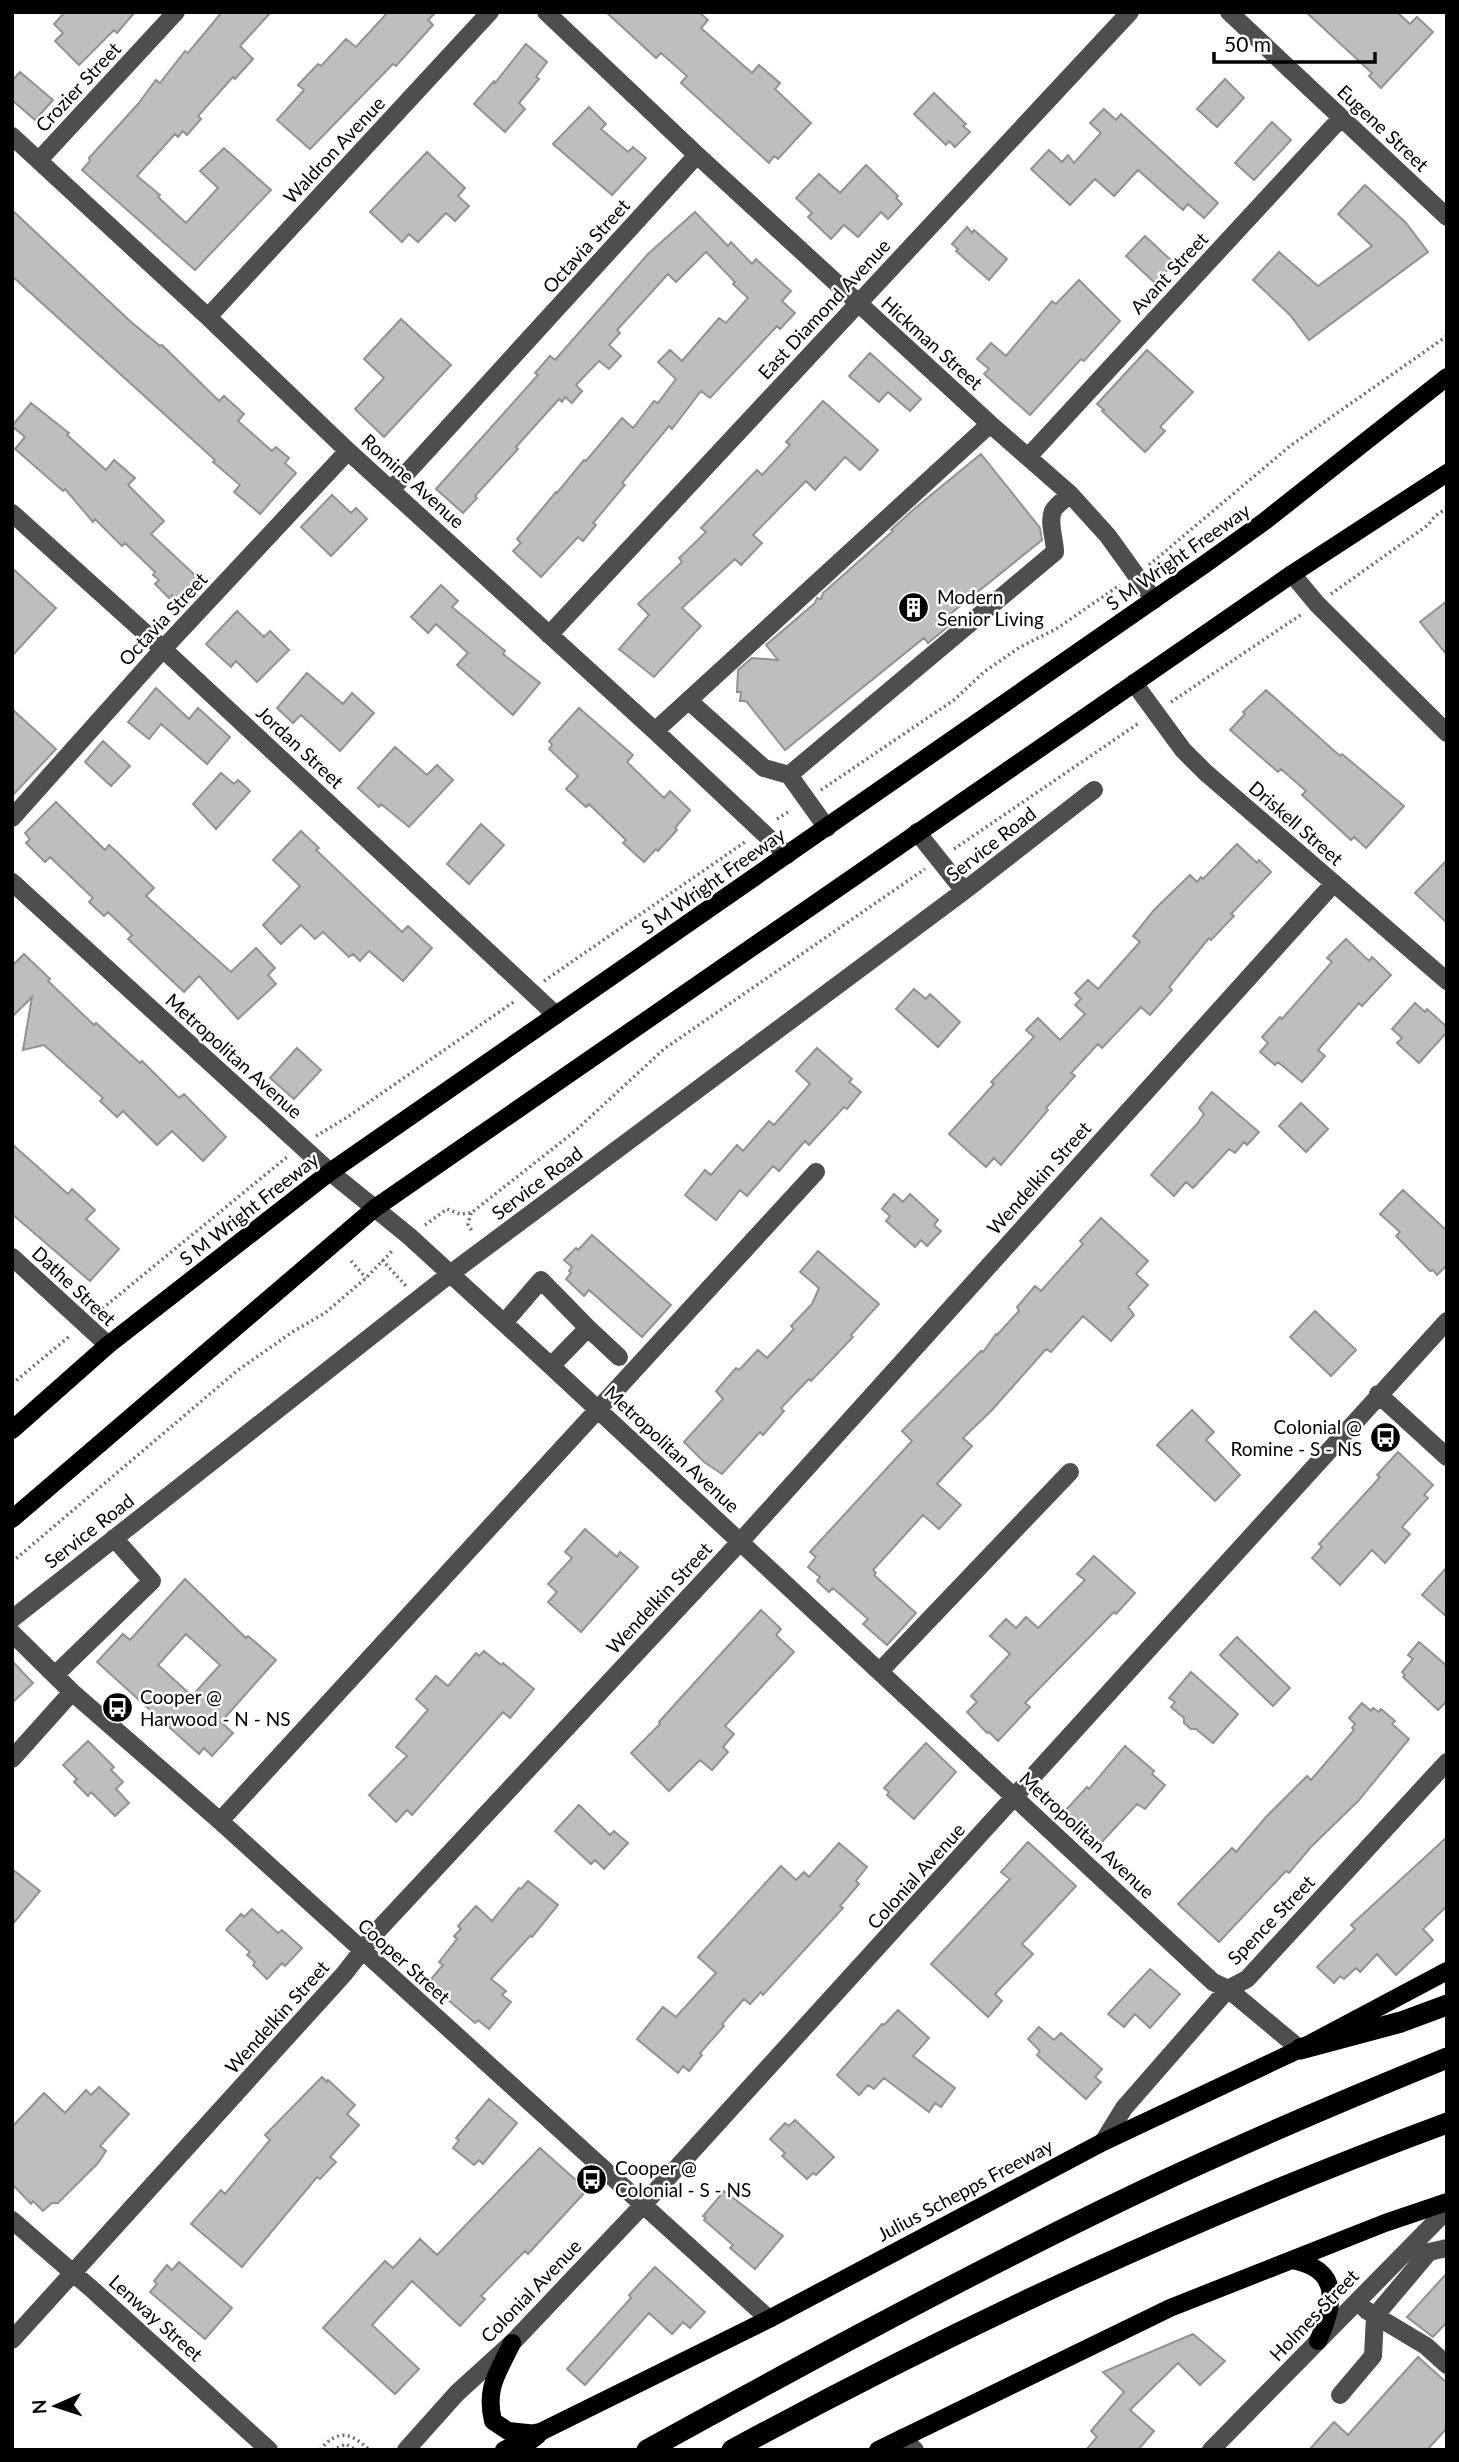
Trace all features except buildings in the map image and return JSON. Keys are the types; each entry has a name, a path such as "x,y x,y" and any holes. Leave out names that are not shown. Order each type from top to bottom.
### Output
{"highway":[{"path":"1300,2049 1401,2022 1447,2005"},
{"path":"647,2450 895,2315 1099,2211 1313,2113 1447,2058"},
{"path":"732,2450 881,2370 1082,2275 1276,2191 1447,2123"},
{"path":"516,2450 537,2434"}],"main road":[{"name":"S M Wright Freeway","path":"12,1430 108,1345 330,1172 1265,521 1447,377"},
{"path":"12,1519 376,1208 1292,574 1443,481"},
{"name":"Julius Schepps Freeway","path":"504,2450 769,2319 1103,2142 1300,2049 1447,1971"},
{"path":"878,2450 909,2444 1170,2308 1385,2223 1447,2202"},
{"path":"1291,2260 1310,2264 1323,2273 1328,2287 1332,2306 1318,2341"},
{"path":"512,2343 491,2387 489,2402 493,2421 508,2431 537,2434"}],"street":[{"name":"Crozier Street","path":"39,160 176,12"},
{"name":"Waldron Avenue","path":"208,317 490,12"},
{"name":"Hickman Street","path":"546,12 697,155 1070,494 1108,536 1154,600"},
{"name":"East Diamond Avenue","path":"549,635 1130,12"},
{"name":"Eugene Street","path":"1228,12 1447,217"},
{"name":"Avant Street","path":"1028,457 1341,118"},
{"name":"Romine Avenue","path":"12,136 348,451 656,731 787,855"},
{"name":"Octavia Street","path":"392,489 697,155"},
{"path":"656,731 990,424"},
{"name":"Octavia Street","path":"12,818 163,649 348,451"},
{"path":"789,775 1055,552 1053,511 1070,494"},
{"name":"Jordan Street","path":"12,513 163,649 556,1014"},
{"path":"1292,574 1317,604 1447,733"},
{"name":"Driskell Street","path":"1134,683 1155,714 1197,765 1447,981"},
{"path":"689,701 764,768 789,775 827,828"},
{"name":"Service Road","path":"12,1619 450,1274 964,891 1094,790"},
{"path":"918,832 964,891"},
{"name":"Metropolitan Avenue","path":"12,882 330,1172 376,1208 551,1366 1213,1982 1228,1989 1300,2049"},
{"name":"Wendelkin Street","path":"12,2340 363,1951 388,1919 740,1542 1334,883"},
{"path":"220,1821 816,1172"},
{"name":"Dathe Street","path":"12,1256 108,1345"},
{"path":"504,1323 541,1280 619,1357"},
{"name":"Colonial Avenue","path":"406,2450 457,2393 512,2343 643,2205 1447,1321"},
{"path":"551,1366 588,1328"},
{"path":"1378,1394 1447,1457"},
{"path":"880,1671 1070,1472"},
{"path":"55,1675 152,1581 114,1538"},
{"name":"Cooper Street","path":"12,1633 72,1692 220,1821 769,2319"},
{"path":"12,1759 72,1692"},
{"name":"Spence Street","path":"1103,2142 1124,2108 1228,1989 1247,1979 1447,1762"},
{"name":"Holmes Street","path":"1218,2447 1393,2264 1424,2245 1447,2210"},
{"name":"Lenway Street","path":"12,2220 269,2450"},
{"path":"1340,2395 1373,2356 1375,2316 1407,2276 1424,2245 1447,2248"},
{"path":"1393,2264 1407,2276"},
{"path":"1355,2302 1426,2346 1447,2365"}],"path":[{"path":"328,1127 357,1110 954,700 984,672 1020,647 1056,629 1136,575 1290,446 1447,336"},
{"path":"12,1384 251,1188 270,1169"},
{"path":"471,1213 468,1224 476,1238"},
{"path":"12,1562 239,1370 294,1331 325,1313 366,1278 389,1253"},
{"path":"383,1260 407,1288"},
{"path":"351,1261 366,1278"},
{"path":"320,2450 337,2435 355,2437 369,2450"},
{"path":"334,2450 346,2444 354,2450"}],"place":[{"name":"Modern Senior Living","path":"914,608"},
{"name":"Colonial @ Romine - S - NS","path":"1385,1438"},
{"name":"Cooper @ Harwood - N - NS","path":"117,1708"},
{"name":"Cooper @ Colonial - S - NS","path":"592,2179"}]}
